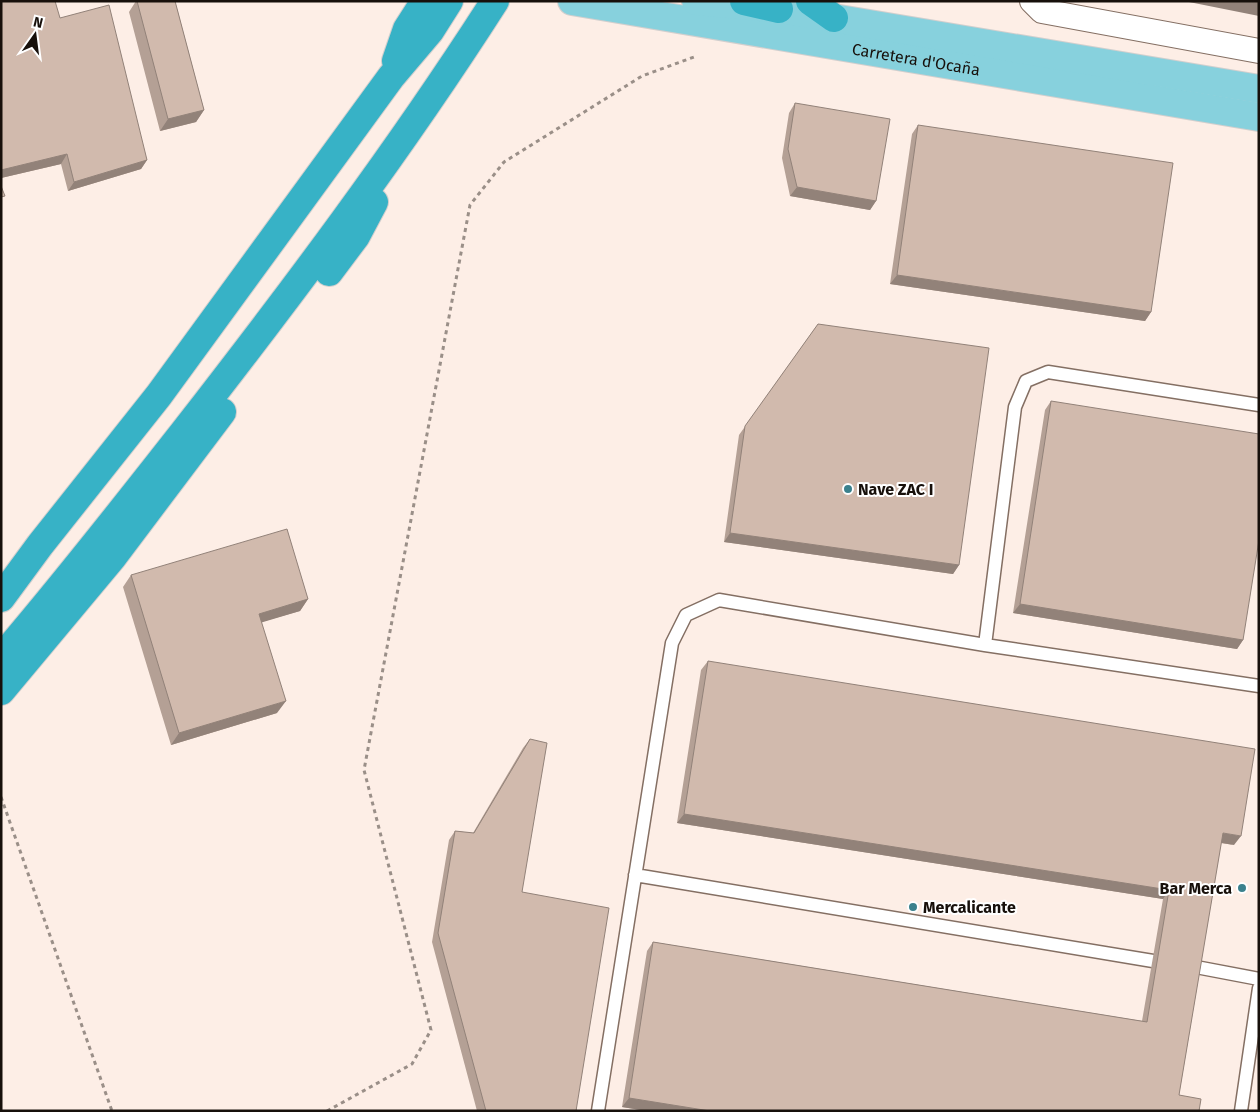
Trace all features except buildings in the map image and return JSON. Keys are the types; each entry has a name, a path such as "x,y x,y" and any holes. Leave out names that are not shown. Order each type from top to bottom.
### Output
{"highway":[{"path":"418,30 425,1"},
{"path":"1,598 40,545 159,395 390,77 418,30 450,1"},
{"path":"1,658 53,598 276,314 422,112 495,1"},
{"path":"744,1 779,9"},
{"path":"810,1 834,18"},
{"path":"1,691 112,558 356,236 422,112"},
{"path":"1,576 40,545"}],"main road":[{"name":"Carretera d'Ocaña","path":"572,1 1259,117"},
{"name":"Carretera d'Ocaña","path":"696,1 779,9 1259,89"}],"street":[{"path":"1032,1 1042,11 1259,51"}],"lane":[{"path":"985,645 1015,407 1026,382 1048,372 1259,405"},
{"path":"598,1111 672,643 686,615 719,600 985,645 1259,686"},
{"path":"635,875 1153,961"},
{"path":"1196,967 1259,978"},
{"path":"1241,1111 1259,988"}],"path":[{"path":"326,1111 412,1064 431,1030 364,770 470,205 504,162 642,76 694,57"},
{"path":"1,797 112,1111"}],"place":[{"name":"Nave ZAC I","path":"848,489"},
{"name":"Bar Merca","path":"1242,888"},
{"name":"Mercalicante","path":"913,907"}]}
